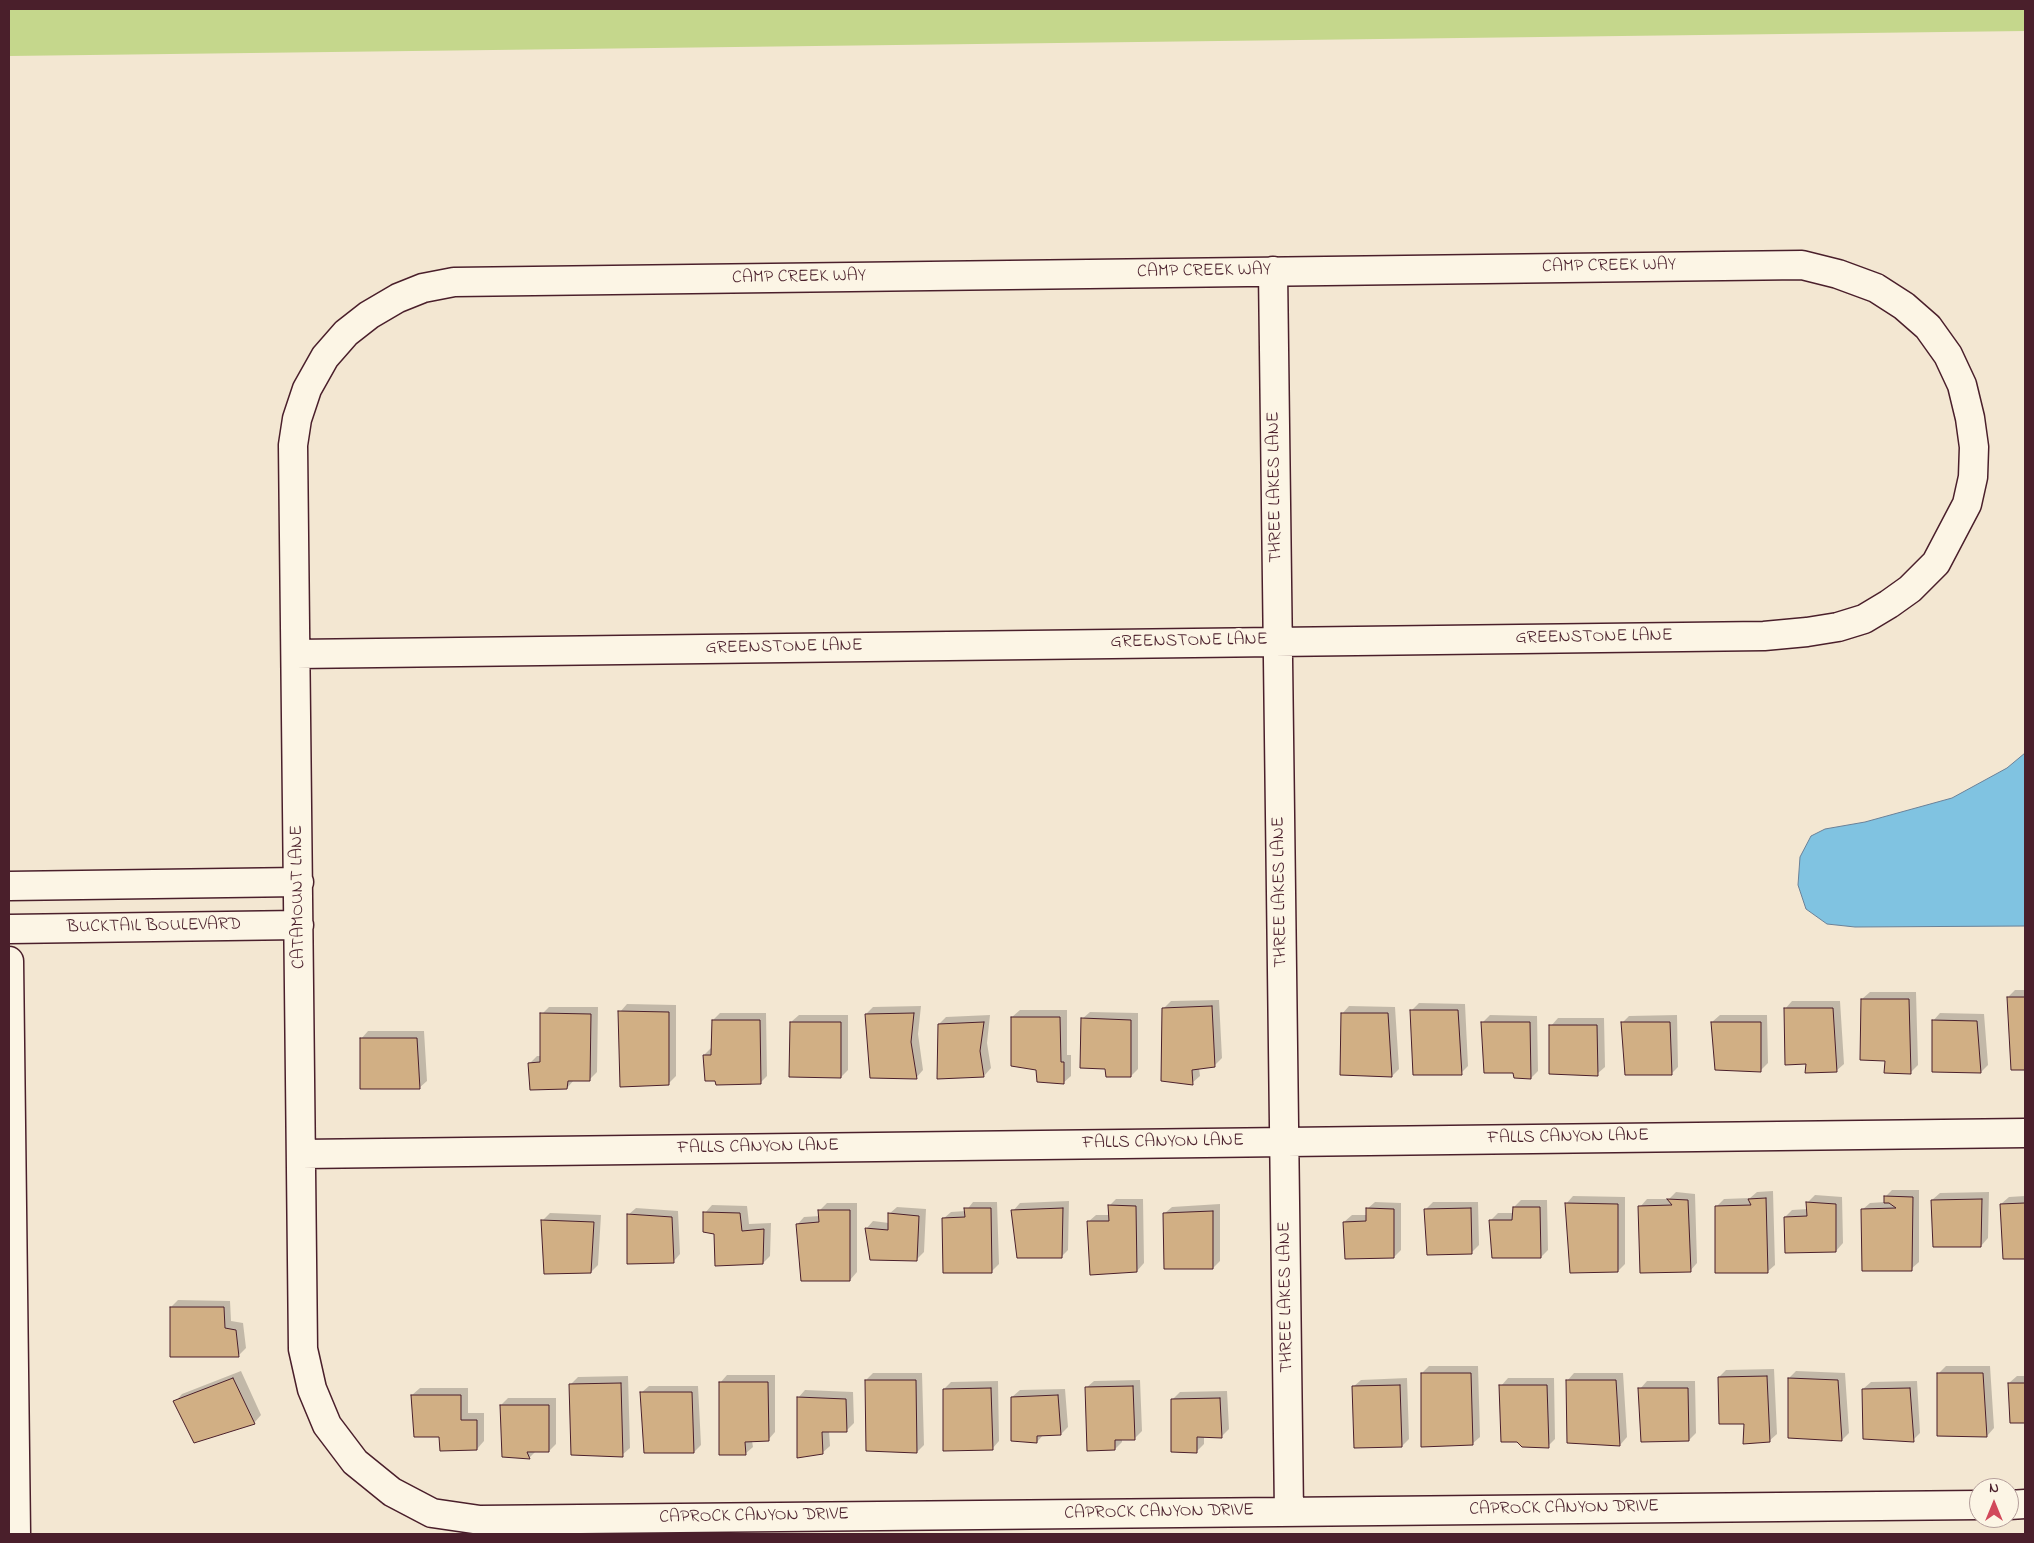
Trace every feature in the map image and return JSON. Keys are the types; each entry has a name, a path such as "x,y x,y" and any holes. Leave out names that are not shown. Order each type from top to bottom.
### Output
{"street":[{"name":"CAMP CREEK WAY","path":"346,333 368,315 398,298 423,288 454,282 1802,265 1838,274 1876,288 1904,306 1928,327 1948,355 1962,385 1970,418 1974,447"},
{"name":"THREE LAKES LANE","path":"1272,271 1290,1512"},
{"name":"CATAMOUNT LANE","path":"346,333 325,357 307,389 293,444 300,925 303,1349 312,1389 327,1424 355,1462"},
{"name":"GREENSTONE LANE","path":"296,654 1764,636 1807,632 1838,627 1864,619 1910,589 1936,563 1967,504 1973,477 1974,447"},
{"path":"9,886 299,882"},
{"name":"BUCKTAIL BOULEVARD","path":"9,929 300,925"},
{"path":"9,961 16,1534"},
{"name":"FALLS CANYON LANE","path":"302,1154 2025,1133"},
{"name":"CAPROCK CANYON DRIVE","path":"355,1462 392,1492 432,1513 480,1520 1969,1505"}],"green space":[{"path":"9,9 2025,9 2025,31 9,56"}],"water":[{"path":"2025,753 2025,926 1855,927 1827,924 1806,909 1798,885 1800,857 1811,836 1825,829 1865,822 1952,798 2007,768"}],"building":[{"path":"2007,997 2025,997 2025,1070 2011,1070"},
{"path":"1861,999 1909,999 1911,1074 1884,1073 1885,1061 1860,1060"},
{"path":"1212,1006 1215,1067 1192,1070 1193,1085 1161,1081 1162,1008"},
{"path":"1784,1008 1833,1008 1837,1072 1805,1073 1806,1064 1785,1065"},
{"path":"1410,1010 1458,1010 1462,1075 1413,1075"},
{"path":"618,1011 669,1012 669,1085 620,1087"},
{"path":"540,1013 591,1014 590,1081 568,1081 567,1089 530,1090 528,1063 540,1062"},
{"path":"914,1013 911,1042 917,1079 870,1078 865,1014"},
{"path":"1341,1013 1388,1013 1392,1077 1340,1075"},
{"path":"1011,1017 1060,1017 1061,1062 1064,1062 1064,1084 1037,1082 1036,1070 1011,1066"},
{"path":"1081,1018 1131,1020 1131,1077 1106,1077 1105,1069 1080,1068"},
{"path":"712,1020 760,1020 761,1084 716,1085 715,1081 705,1081 703,1055 711,1055"},
{"path":"1932,1020 1977,1021 1981,1073 1932,1072"},
{"path":"790,1022 841,1022 841,1078 789,1077"},
{"path":"984,1022 980,1051 984,1077 937,1079 938,1024"},
{"path":"1481,1022 1530,1022 1531,1079 1514,1078 1513,1073 1484,1073"},
{"path":"1621,1022 1670,1022 1672,1075 1625,1075"},
{"path":"1711,1022 1761,1022 1761,1072 1715,1070"},
{"path":"1549,1025 1597,1025 1598,1076 1549,1074"},
{"path":"360,1038 417,1038 420,1089 360,1089"},
{"path":"1884,1196 1913,1197 1912,1271 1862,1271 1861,1209 1896,1208 1889,1203 1884,1203"},
{"path":"1766,1198 1768,1273 1715,1273 1715,1206 1751,1205 1748,1199"},
{"path":"1667,1199 1688,1200 1691,1272 1640,1273 1638,1206 1672,1205"},
{"path":"1982,1199 1981,1247 1933,1247 1931,1200"},
{"path":"1806,1202 1836,1204 1836,1252 1785,1253 1784,1217 1807,1216"},
{"path":"1565,1203 1618,1204 1618,1272 1570,1273"},
{"path":"2025,1203 2025,1259 2003,1259 2000,1204"},
{"path":"1108,1205 1136,1206 1137,1272 1090,1275 1087,1221 1109,1221"},
{"path":"1513,1207 1540,1207 1541,1258 1492,1258 1489,1220 1512,1220"},
{"path":"964,1208 991,1208 992,1273 943,1273 942,1218 965,1217"},
{"path":"1063,1208 1062,1258 1017,1258 1011,1210"},
{"path":"1366,1208 1394,1209 1394,1258 1345,1259 1343,1222 1366,1221"},
{"path":"1471,1208 1472,1254 1427,1255 1424,1209"},
{"path":"818,1210 850,1210 850,1281 801,1281 796,1224 819,1222"},
{"path":"1213,1211 1213,1269 1164,1269 1163,1213"},
{"path":"703,1212 740,1213 742,1231 764,1229 763,1264 715,1266 714,1234 703,1232"},
{"path":"888,1213 919,1216 917,1261 870,1260 865,1228 888,1230"},
{"path":"627,1214 672,1217 674,1263 627,1264"},
{"path":"541,1220 594,1222 591,1273 544,1274"},
{"path":"170,1307 224,1307 225,1328 236,1330 239,1357 170,1357"},
{"path":"1421,1373 1471,1373 1473,1445 1421,1447"},
{"path":"1937,1373 1983,1373 1987,1437 1937,1436"},
{"path":"1767,1376 1770,1442 1743,1444 1744,1424 1719,1424 1718,1377"},
{"path":"233,1378 255,1424 194,1443 173,1401"},
{"path":"1788,1378 1838,1380 1842,1441 1788,1438"},
{"path":"865,1380 916,1380 917,1453 866,1451"},
{"path":"1566,1380 1616,1380 1620,1446 1567,1443"},
{"path":"719,1382 768,1382 769,1441 745,1442 746,1455 719,1455"},
{"path":"621,1383 623,1457 571,1455 569,1384"},
{"path":"2008,1383 2025,1383 2025,1423 2010,1423"},
{"path":"1400,1385 1402,1447 1354,1448 1352,1386"},
{"path":"1499,1385 1547,1385 1549,1448 1522,1447 1517,1442 1501,1442"},
{"path":"1133,1386 1135,1440 1115,1440 1115,1450 1087,1451 1085,1387"},
{"path":"991,1388 993,1450 943,1451 943,1389"},
{"path":"1638,1388 1688,1388 1689,1441 1641,1442"},
{"path":"1910,1388 1914,1442 1863,1439 1862,1389"},
{"path":"640,1392 692,1392 694,1453 644,1453"},
{"path":"411,1395 461,1395 461,1420 477,1420 477,1450 440,1451 439,1437 414,1437"},
{"path":"1058,1395 1061,1435 1037,1436 1037,1443 1011,1441 1011,1397"},
{"path":"797,1397 846,1399 847,1432 822,1432 823,1454 797,1458"},
{"path":"1220,1398 1222,1438 1197,1437 1197,1453 1171,1452 1171,1399"},
{"path":"500,1405 549,1405 549,1452 527,1452 530,1459 502,1457"}]}
